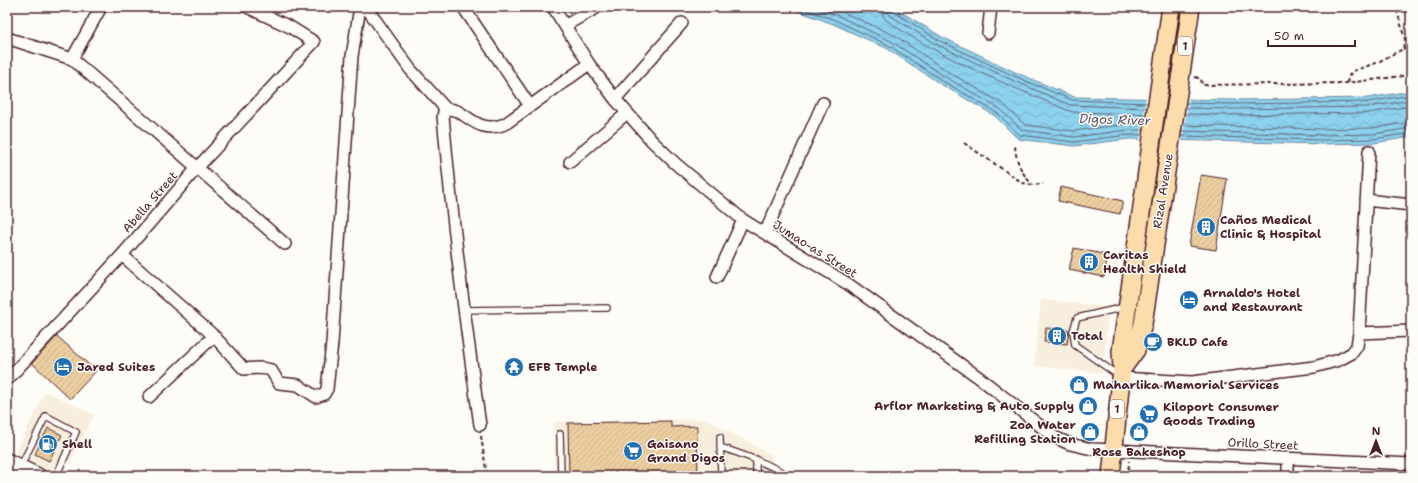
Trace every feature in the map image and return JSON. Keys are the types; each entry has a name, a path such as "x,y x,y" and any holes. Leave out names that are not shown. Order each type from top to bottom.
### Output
{"main road":[{"name":"Rizal Avenue","path":"1110,476 1122,373 1120,351 1128,307 1171,7"},
{"name":"Rizal Avenue","path":"1122,373 1138,343 1168,163 1191,7"},
{"path":"1155,116 1174,119"}],"street":[{"path":"72,59 101,7"},
{"name":"Abella Street","path":"7,380 122,255 197,168 314,42 290,27 247,7"},
{"path":"122,255 214,336 244,369 257,368 271,370 279,383 298,385 316,397 326,392 332,343 352,56 360,7"},
{"path":"366,7 410,69 446,109 454,110 483,126 495,127 505,124 589,64"},
{"path":"463,7 530,106"},
{"name":"Jumao-as Street","path":"554,7 589,64 627,113 652,141 676,164 742,220 848,284 981,379 1054,437 1070,444 1082,447 1113,449"},
{"path":"566,25 598,7"},
{"path":"988,33 991,7"},
{"path":"615,99 682,22"},
{"path":"7,38 72,59 285,244"},
{"path":"765,233 823,102"},
{"path":"446,109 443,116 448,175 464,310 480,425"},
{"path":"570,162 627,113"},
{"path":"1122,373 1192,382 1314,367 1339,360 1352,353 1357,346 1359,333 1369,151"},
{"path":"1366,200 1411,205"},
{"path":"717,277 742,220"},
{"path":"1359,333 1411,331"},
{"path":"149,397 214,336"},
{"name":"Orillo Street","path":"1113,449 1411,464"},
{"path":"1288,458 1288,476"}],"lane":[{"path":"1122,373 1075,345 1073,331 1077,318 1128,307"},
{"path":"464,310 607,308"},
{"path":"25,470 46,416 76,432 56,476"},
{"path":"560,434 561,476"},
{"path":"720,437 720,476"},
{"path":"720,447 756,459 777,468 789,476"},
{"path":"756,459 756,476"}],"path":[{"path":"1396,7 1405,39 1403,49"},
{"path":"1347,83 1348,77 1353,71 1376,63 1411,46"},
{"path":"1201,79 1202,85 1347,83 1411,75"},
{"path":"964,143 1022,183 1033,185 1043,184"},
{"path":"1015,146 1019,166 1025,177 1033,185"},
{"path":"480,425 487,476"}],"shaded area":[{"path":"1041,300 1109,307 1102,373 1034,366"},
{"path":"46,391 94,415 63,476 57,476 14,455"},
{"name":"Gaisano Grand Digos","path":"706,419 772,455 773,476 555,476 554,422"}],"water":[{"name":"Digos River","path":"787,7 893,7 942,37 1015,72 1074,97 1234,100 1368,98 1411,91 1411,137 1374,143 1322,144 1129,139 1074,146 1018,139 995,116 939,83 886,48 833,24"}],"pier":[{"path":"1146,97 1189,97 1182,142 1140,141"}],"building":[{"name":"Caños Medical Clinic & Hospital","path":"1201,175 1227,179 1216,250 1189,246"},
{"path":"1061,187 1123,201 1120,214 1058,201"},
{"name":"Caritas Health Shield","path":"1074,248 1108,255 1104,277 1069,270"},
{"name":"Total","path":"1046,328 1069,330 1067,344 1044,342"},
{"name":"Jared Suites","path":"57,336 96,371 70,399 32,363"},
{"name":"Gaisano Grand Digos","path":"671,421 671,427 697,426 698,476 569,476 568,423"},
{"name":"Shell","path":"48,428 62,435 49,461 35,454"}],"place":[{"name":"Caños Medical Clinic & Hospital","path":"1206,227"},
{"name":"Caritas Health Shield","path":"1089,262"},
{"name":"Arnaldo's Hotel and Restaurant","path":"1189,300"},
{"name":"Total","path":"1057,336"},
{"name":"BKLD Cafe","path":"1153,342"},
{"name":"Jared Suites","path":"63,367"},
{"name":"EFB Temple","path":"514,367"},
{"name":"Maharlika Memorial Services","path":"1079,385"},
{"name":"Arflor Marketing & Auto Supply","path":"1088,406"},
{"name":"Kiloport Consumer Goods Trading","path":"1149,414"},
{"name":"Zoa Water Refilling Station","path":"1090,432"},
{"name":"Rose Bakeshop","path":"1139,432"},
{"name":"Shell","path":"48,444"},
{"name":"Gaisano Grand Digos","path":"633,451"}]}
